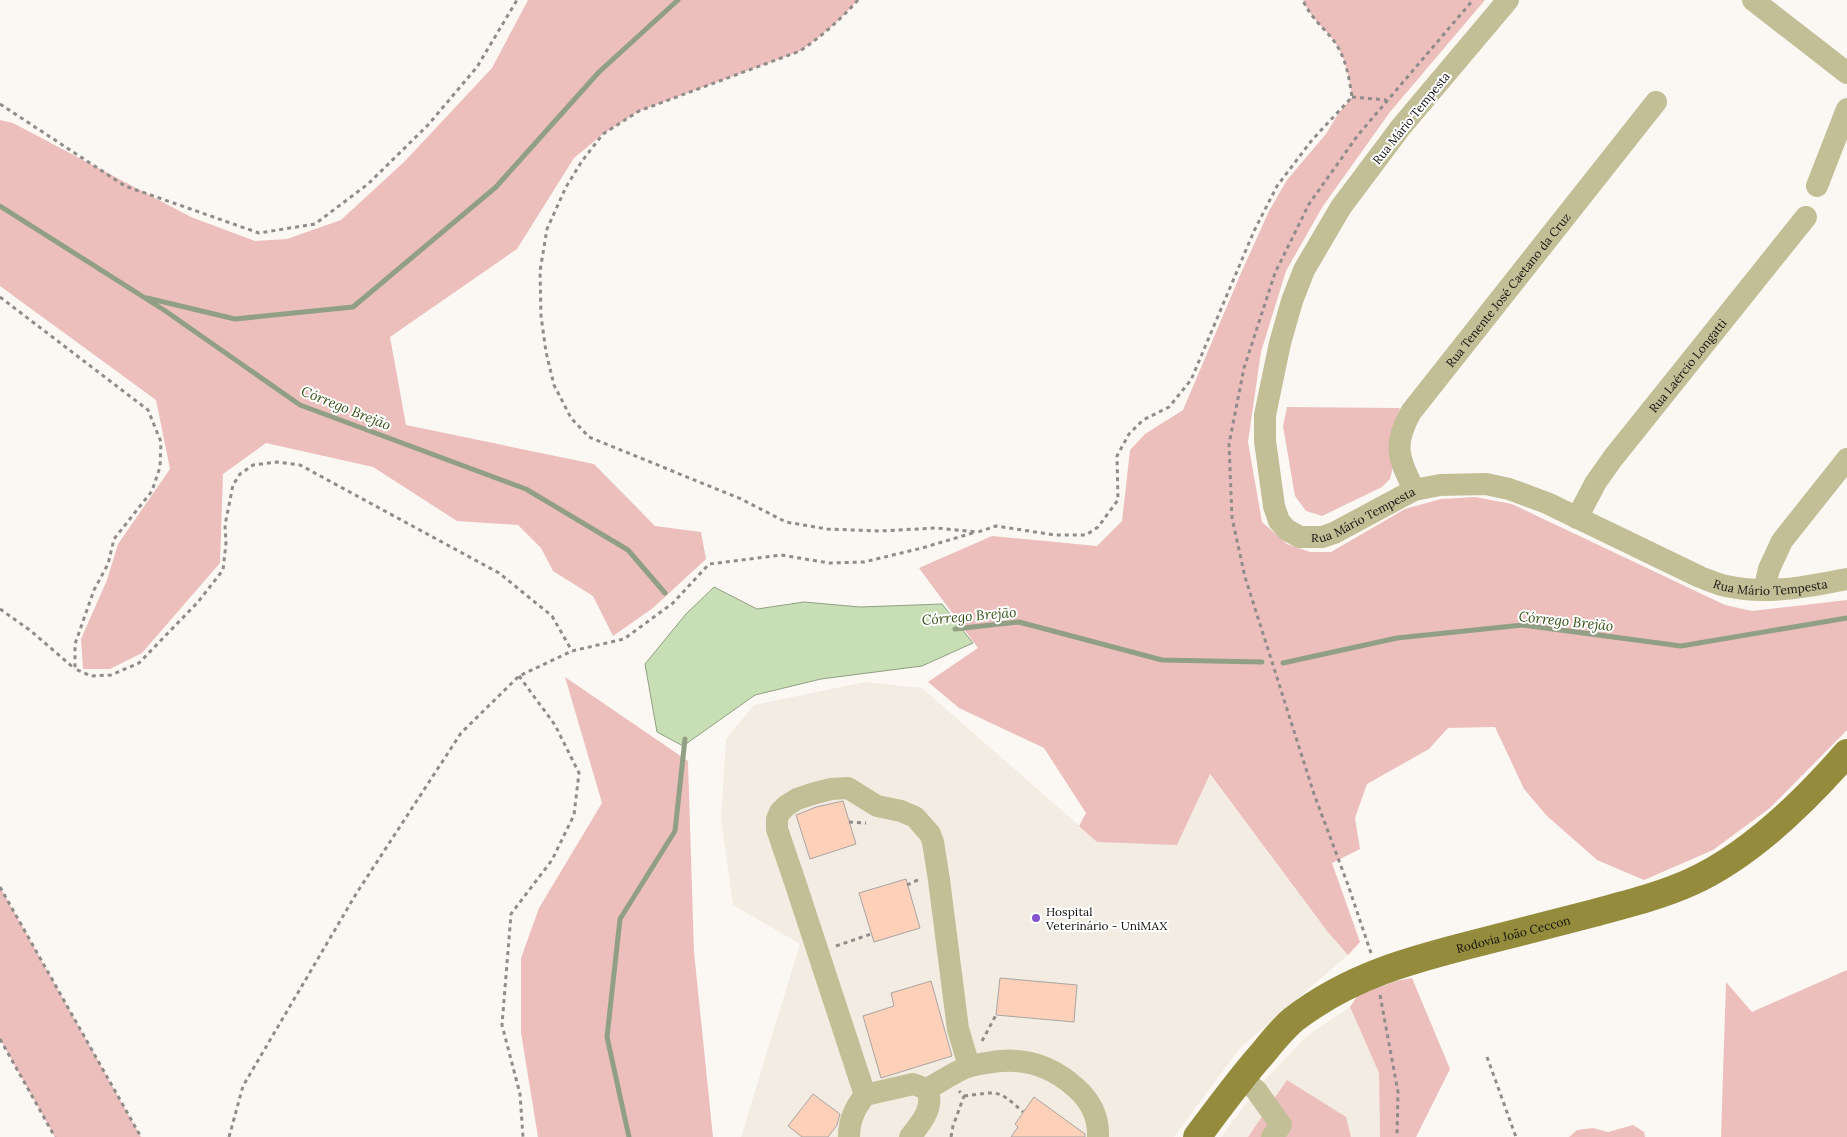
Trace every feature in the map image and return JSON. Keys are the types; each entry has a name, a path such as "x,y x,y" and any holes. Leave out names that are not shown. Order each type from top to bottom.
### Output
{"main road":[{"name":"Rodovia João Ceccon","path":"1197,1137 1241,1078 1292,1020 1338,990 1376,972 1433,954 1644,900 1693,882 1760,838 1800,802 1847,752"}],"street":[{"name":"Rua Mário Tempesta","path":"1508,0 1401,127 1340,207 1304,270 1292,301 1280,343 1265,415 1265,441 1274,506 1279,521 1287,530 1300,537 1322,537 1334,533 1414,490 1440,485 1486,484 1509,488 1577,518 1700,577 1726,586 1764,590 1809,587 1847,579"},
{"path":"1753,0 1847,73"},
{"name":"Rua Tenente José Caetano da Cruz","path":"1414,490 1400,457 1399,439 1410,412 1656,102"},
{"path":"1817,186 1847,109"},
{"name":"Rua Laércio Longatti","path":"1577,518 1596,482 1613,458 1806,218"},
{"path":"1764,590 1769,569 1782,541 1847,459"},
{"path":"865,1095 777,830 777,819 780,812 786,806 797,799 831,789 844,787 857,792 877,806 915,817 930,834 939,880 958,1029 969,1066"},
{"path":"927,1089 969,1066 995,1061 1014,1060 1029,1062 1046,1067 1064,1077 1086,1097 1094,1111 1098,1137"},
{"path":"1241,1078 1256,1090 1281,1125 1272,1137"},
{"path":"849,1137 852,1116 865,1095 913,1084 927,1089 930,1096 930,1104 928,1111 910,1137"}],"path":[{"path":"0,104 125,186 258,232 315,224 368,184 428,125 477,67 518,0"},
{"path":"858,0 822,36 800,51 639,111 603,134 582,161 566,187 547,229 540,271 541,316 546,352 554,385 570,418 589,437 741,500 786,522 827,529 880,531 936,528 978,532"},
{"path":"1303,0 1309,12 1335,42 1348,69 1352,97"},
{"path":"1397,1137 1398,1092 1376,972 1358,912 1314,794 1245,577 1232,518 1229,444 1244,368 1275,273 1309,204 1358,135 1472,0"},
{"path":"230,1137 243,1086 356,894 461,733 519,676 572,651 624,639 673,604 710,564 781,555 829,563 864,562 922,548 996,526 1055,536 1086,535 1098,527 1109,516 1118,500 1117,456 1129,434 1143,420 1169,407 1191,380 1254,231 1277,186 1312,140 1352,97"},
{"path":"1352,97 1386,100"},
{"path":"0,297 148,410 161,442 160,467 152,491 114,539 108,564 90,599 75,644 75,669"},
{"path":"0,609 30,631 75,669 91,676 111,675 139,664 198,602 223,570 227,515 233,486 240,474 253,465 278,462 300,465 499,573 552,616 572,651"},
{"path":"519,676 555,726 579,773 574,815 552,860 510,914 502,1025 520,1094 523,1137"},
{"path":"0,887 141,1137"},
{"path":"819,952 871,934"},
{"path":"0,1039 55,1137"},
{"path":"1487,1057 1516,1137"},
{"path":"964,1096 996,1092 1007,1097 1023,1112"}],"shaded area":[{"path":"528,0 858,0 831,27 800,51 639,111 603,134 574,158 517,249 390,337 406,425 594,464 655,526 701,532 706,559 653,608 613,636 593,596 553,571 541,548 518,525 457,521 373,467 266,443 223,474 220,563 142,653 110,669 83,669 81,639 107,580 118,544 170,469 156,400 0,286 0,120 13,123 191,217 255,241 287,239 341,220 405,161 492,68"},
{"path":"1303,0 1485,0 1390,112 1323,206 1286,271 1261,352 1248,442 1262,522 1287,544 1310,552 1331,552 1405,509 1441,499 1475,497 1512,504 1725,605 1752,611 1847,600 1847,730 1770,808 1713,850 1644,880 1597,860 1547,816 1524,789 1495,727 1448,728 1429,749 1367,784 1355,818 1360,849 1332,863 1360,942 1348,955 1327,931 1210,774 1177,845 1097,842 1079,826 1086,813 1044,748 959,708 928,682 978,648 919,568 992,536 1097,546 1122,521 1130,450 1145,434 1183,410 1269,211 1287,180 1326,134 1338,114 1352,97 1348,75 1341,54 1334,41 1309,12"},
{"path":"1287,407 1400,408 1390,437 1394,463 1390,479 1382,487 1322,516 1306,511 1295,496 1283,426"},
{"path":"714,587 757,609 804,602 860,607 942,604 973,643 922,666 821,679 755,695 683,746 657,732 645,664 686,614"},
{"path":"565,677 688,761 694,952 713,1137 538,1137 521,1033 521,958 539,908 602,803"},
{"name":"Hospital Veterinário - UniMAX","path":"865,682 922,688 1098,842 1209,774 1327,931 1348,955 1240,1048 1174,1137 741,1137 800,944 733,905 721,819 726,739 754,705"},
{"path":"0,887 141,1137 55,1137 0,1039"},
{"path":"1847,970 1847,1137 1721,1137 1726,982 1752,1012"},
{"path":"1412,978 1450,1069 1416,1137 1380,1137 1379,1073 1350,1007 1358,995 1396,981"},
{"path":"1350,1007 1379,1073 1380,1137 1351,1137 1345,1117 1253,1130 1248,1137 1221,1137 1258,1087 1308,1035"},
{"path":"1287,1080 1346,1117 1351,1137 1248,1137"},
{"path":"1633,1125 1644,1132 1645,1137 1569,1137 1577,1130 1593,1128 1608,1132"}],"building":[{"path":"843,801 856,844 810,859 796,815 816,807"},
{"path":"906,879 920,928 874,942 859,893"},
{"path":"1000,978 1077,985 1074,1022 996,1015"},
{"path":"931,981 952,1056 881,1078 863,1016 894,1006 891,993"},
{"path":"813,1094 840,1114 837,1125 828,1137 802,1137 788,1126"},
{"path":"1034,1097 1085,1134 1085,1137 1011,1137 1018,1127 1015,1124"}],"waterway":[{"path":"147,298 235,319 353,307 496,187 599,72 678,0"},
{"name":"Córrego Brejão","path":"0,206 164,310 300,405 526,489 628,550 665,593"},
{"name":"Córrego Brejão","path":"1283,663 1397,638 1523,625 1681,646 1847,618"},
{"name":"Córrego Brejão","path":"955,629 1019,622 1162,660 1262,662"},
{"path":"629,1137 607,1037 620,919 675,831 685,739"}],"place":[{"name":"Hospital Veterinário - UniMAX","path":"1036,918"}]}
